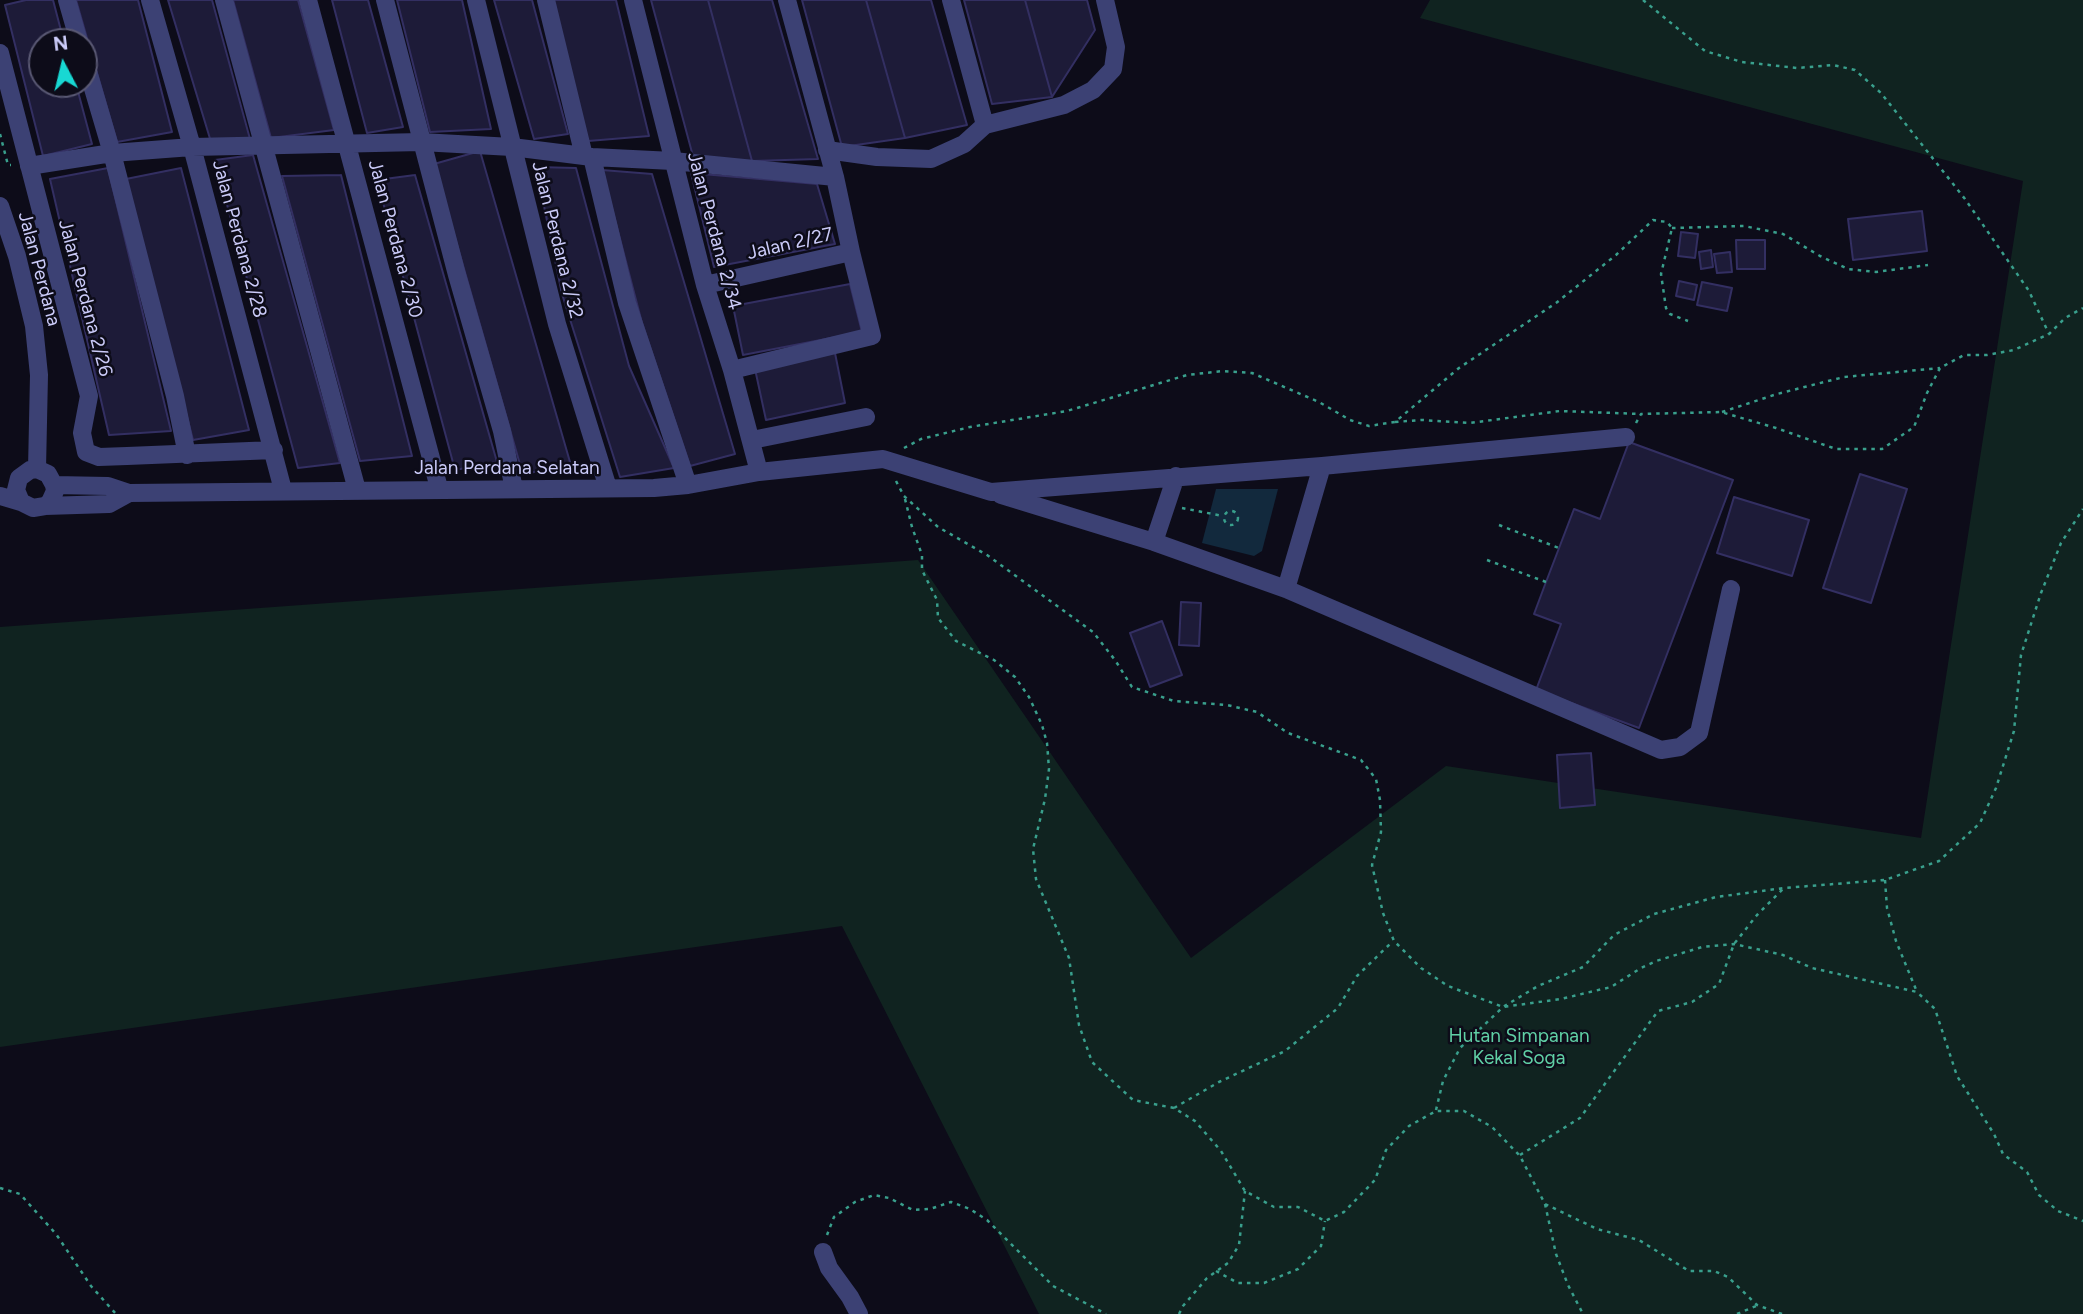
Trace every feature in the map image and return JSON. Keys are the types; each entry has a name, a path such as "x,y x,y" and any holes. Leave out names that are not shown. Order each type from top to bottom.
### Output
{"street":[{"path":"67,0 75,28"},
{"name":"Jalan Perdana 2/28","path":"150,0 283,490"},
{"path":"224,0 357,490"},
{"name":"Jalan Perdana 2/30","path":"308,0 439,488"},
{"path":"384,0 475,344 502,431 514,489"},
{"name":"Jalan Perdana 2/32","path":"476,0 557,324 608,488"},
{"path":"546,0 626,303 688,485"},
{"name":"Jalan Perdana 2/34","path":"633,0 705,285 732,370 759,472"},
{"name":"Jalan 2/27","path":"705,285 851,252 835,177 787,0"},
{"path":"951,0 985,125"},
{"path":"827,150 877,157 931,159 964,144 985,125 1064,105 1093,90 1113,69 1116,47 1105,0"},
{"name":"Jalan Perdana 2/26","path":"0,53 89,396 82,433 86,452 99,457 274,450"},
{"path":"96,98 175,396 187,455"},
{"path":"29,166 112,153 192,147 421,142 512,146 588,156 673,161 835,177"},
{"name":"Jalan Perdana","path":"0,206 17,256 34,326 39,375 37,470"},
{"path":"732,370 872,336 851,252"},
{"path":"752,440 866,417"},
{"path":"991,492 1322,466 1626,437"},
{"path":"883,459 1154,542 1286,589 1661,750 1680,747 1699,733 1731,589"},
{"name":"Jalan Perdana Selatan","path":"129,493 688,485 759,472 883,459"},
{"path":"1286,589 1322,466"},
{"path":"21,502 16,490 19,478 30,470 37,470 48,474 54,485 53,497 45,506"},
{"path":"0,476 19,478"},
{"path":"1154,542 1176,476"},
{"path":"54,485 108,486 129,493"},
{"path":"0,496 33,508 109,504 129,493"},
{"path":"823,1252 829,1268 859,1314"}],"path":[{"path":"1643,0 1705,51 1742,62 1797,68 1833,65 1855,70 1881,93 1965,199 2029,290 2049,334"},
{"path":"1395,422 1459,368 1556,303 1616,255 1653,220 1661,220 1672,228 1744,226 1783,234 1848,269 1875,272 1928,265"},
{"path":"1672,228 1661,285 1670,314 1688,321"},
{"path":"1325,1221 1298,1207 1274,1207 1245,1191 1222,1151 1195,1121 1174,1108 1133,1100 1092,1062 1079,1025 1069,958 1036,879 1032,849 1045,799 1049,769 1047,743 1042,725 1029,697 1015,677 994,660 956,641 938,618 937,600 922,570 922,555 912,527 910,511 883,459 921,439 970,427 1067,411 1187,376 1223,370 1252,373 1319,402 1350,420 1369,426 1422,420 1470,423 1560,411 1642,414 1721,412 1844,377 1940,368 1964,355 1987,355 2014,350 2049,334 2064,318 2083,308"},
{"path":"1721,412 1836,449 1882,449 1914,427 1940,368"},
{"path":"1626,437 1642,414"},
{"path":"904,496 938,527 986,555 1093,632 1132,687 1174,701 1227,705 1257,712 1288,733 1360,760 1376,779 1380,800 1381,832 1372,865 1394,941 1421,968 1448,986 1503,1007 1561,999 1611,987 1656,961 1702,947 1734,944 1783,955 1812,968 1917,992"},
{"path":"1436,1111 1443,1081 1460,1048 1503,1007 1538,986 1583,967 1614,935 1654,914 1716,897 1784,888 1885,880 1939,861 1980,823 1996,788 2014,731 2021,655 2040,593 2061,543 2083,509"},
{"path":"1232,510 1238,515 1238,519 1234,525 1229,525 1223,516 1232,510"},
{"path":"1199,512 1223,516"},
{"path":"1499,525 1559,548"},
{"path":"1487,560 1546,582"},
{"path":"1885,880 1887,908 1896,941 1917,992 1935,1009 1957,1076 2003,1154 2028,1172 2039,1195 2058,1211 2083,1221"},
{"path":"1520,1156 1580,1118 1658,1011 1692,1002 1719,984 1734,944 1757,915 1784,888"},
{"path":"1174,1108 1285,1051 1338,1008 1357,976 1394,941"},
{"path":"1325,1221 1344,1212 1375,1180 1386,1150 1409,1126 1436,1111 1464,1111 1492,1127 1520,1156 1545,1204 1556,1254 1583,1314"},
{"path":"0,1188 20,1194 47,1224 91,1286 116,1314"},
{"path":"1179,1314 1207,1278 1228,1263 1239,1245 1245,1191"},
{"path":"823,1252 828,1229 834,1217 855,1202 874,1195 889,1198 913,1210 930,1209 951,1202 970,1209 987,1220 1053,1286 1106,1314"},
{"path":"1545,1204 1597,1229 1639,1240 1689,1271 1714,1270 1728,1277 1757,1305 1782,1314"},
{"path":"1216,1271 1238,1283 1264,1283 1298,1269 1321,1246 1325,1221"},
{"path":"1737,1314 1757,1305"}],"green space":[{"name":"Hutan Simpanan Kekal Soga","path":"1430,0 2083,0 2083,1314 1039,1314 842,926 0,1047 0,627 918,560 1191,958 1446,766 1921,838 2023,181 1420,18"}],"water":[{"path":"1216,489 1278,489 1262,551 1254,556 1202,543"}],"building":[{"path":"26,0 53,0 60,28 28,28 28,96 5,5"},
{"path":"76,0 138,0 172,132 117,142 98,76 98,28 84,28"},
{"path":"168,0 212,0 250,139 211,142"},
{"path":"233,0 298,0 334,130 271,138"},
{"path":"332,0 368,0 403,127 367,133"},
{"path":"397,0 462,0 491,129 430,132"},
{"path":"494,0 532,0 568,134 534,139"},
{"path":"551,0 616,0 649,136 588,141"},
{"path":"651,0 708,0 752,161 694,160"},
{"path":"708,0 772,0 818,159 752,161"},
{"path":"802,0 866,0 905,138 842,147"},
{"path":"866,0 931,0 967,125 905,138"},
{"path":"964,0 1025,0 1052,97 992,104"},
{"path":"1025,0 1087,0 1095,30 1052,97"},
{"path":"28,98 80,98 92,144 43,156"},
{"path":"480,151 570,462 523,475 434,164"},
{"path":"253,155 340,463 298,468 215,160"},
{"path":"536,167 576,168 629,366 674,468 620,477 562,294"},
{"path":"108,168 171,431 109,435 50,179"},
{"path":"181,168 249,430 193,440 126,179"},
{"path":"602,170 652,174 735,454 690,466 642,323"},
{"path":"691,173 817,184 835,244 714,267"},
{"path":"341,175 412,456 360,461 282,176"},
{"path":"415,175 497,462 455,470 377,180"},
{"path":"1922,211 1927,251 1853,260 1848,219"},
{"path":"1681,232 1698,234 1695,258 1678,256"},
{"path":"1736,240 1765,240 1765,269 1737,269"},
{"path":"1711,250 1713,267 1701,269 1699,252"},
{"path":"1730,252 1732,272 1717,273 1714,254"},
{"path":"1679,281 1697,285 1694,300 1676,296"},
{"path":"1702,282 1732,288 1727,311 1697,305"},
{"path":"850,284 862,332 743,355 733,306"},
{"path":"834,348 845,403 766,420 755,369"},
{"path":"1629,442 1733,480 1639,728 1536,690 1561,624 1534,614 1574,509 1600,519"},
{"path":"1860,474 1907,489 1871,603 1823,588"},
{"path":"1734,497 1809,520 1792,576 1717,553"},
{"path":"1181,602 1201,603 1199,646 1179,645"},
{"path":"1162,621 1182,675 1150,687 1130,633"},
{"path":"1591,753 1595,805 1560,808 1557,755"}]}
